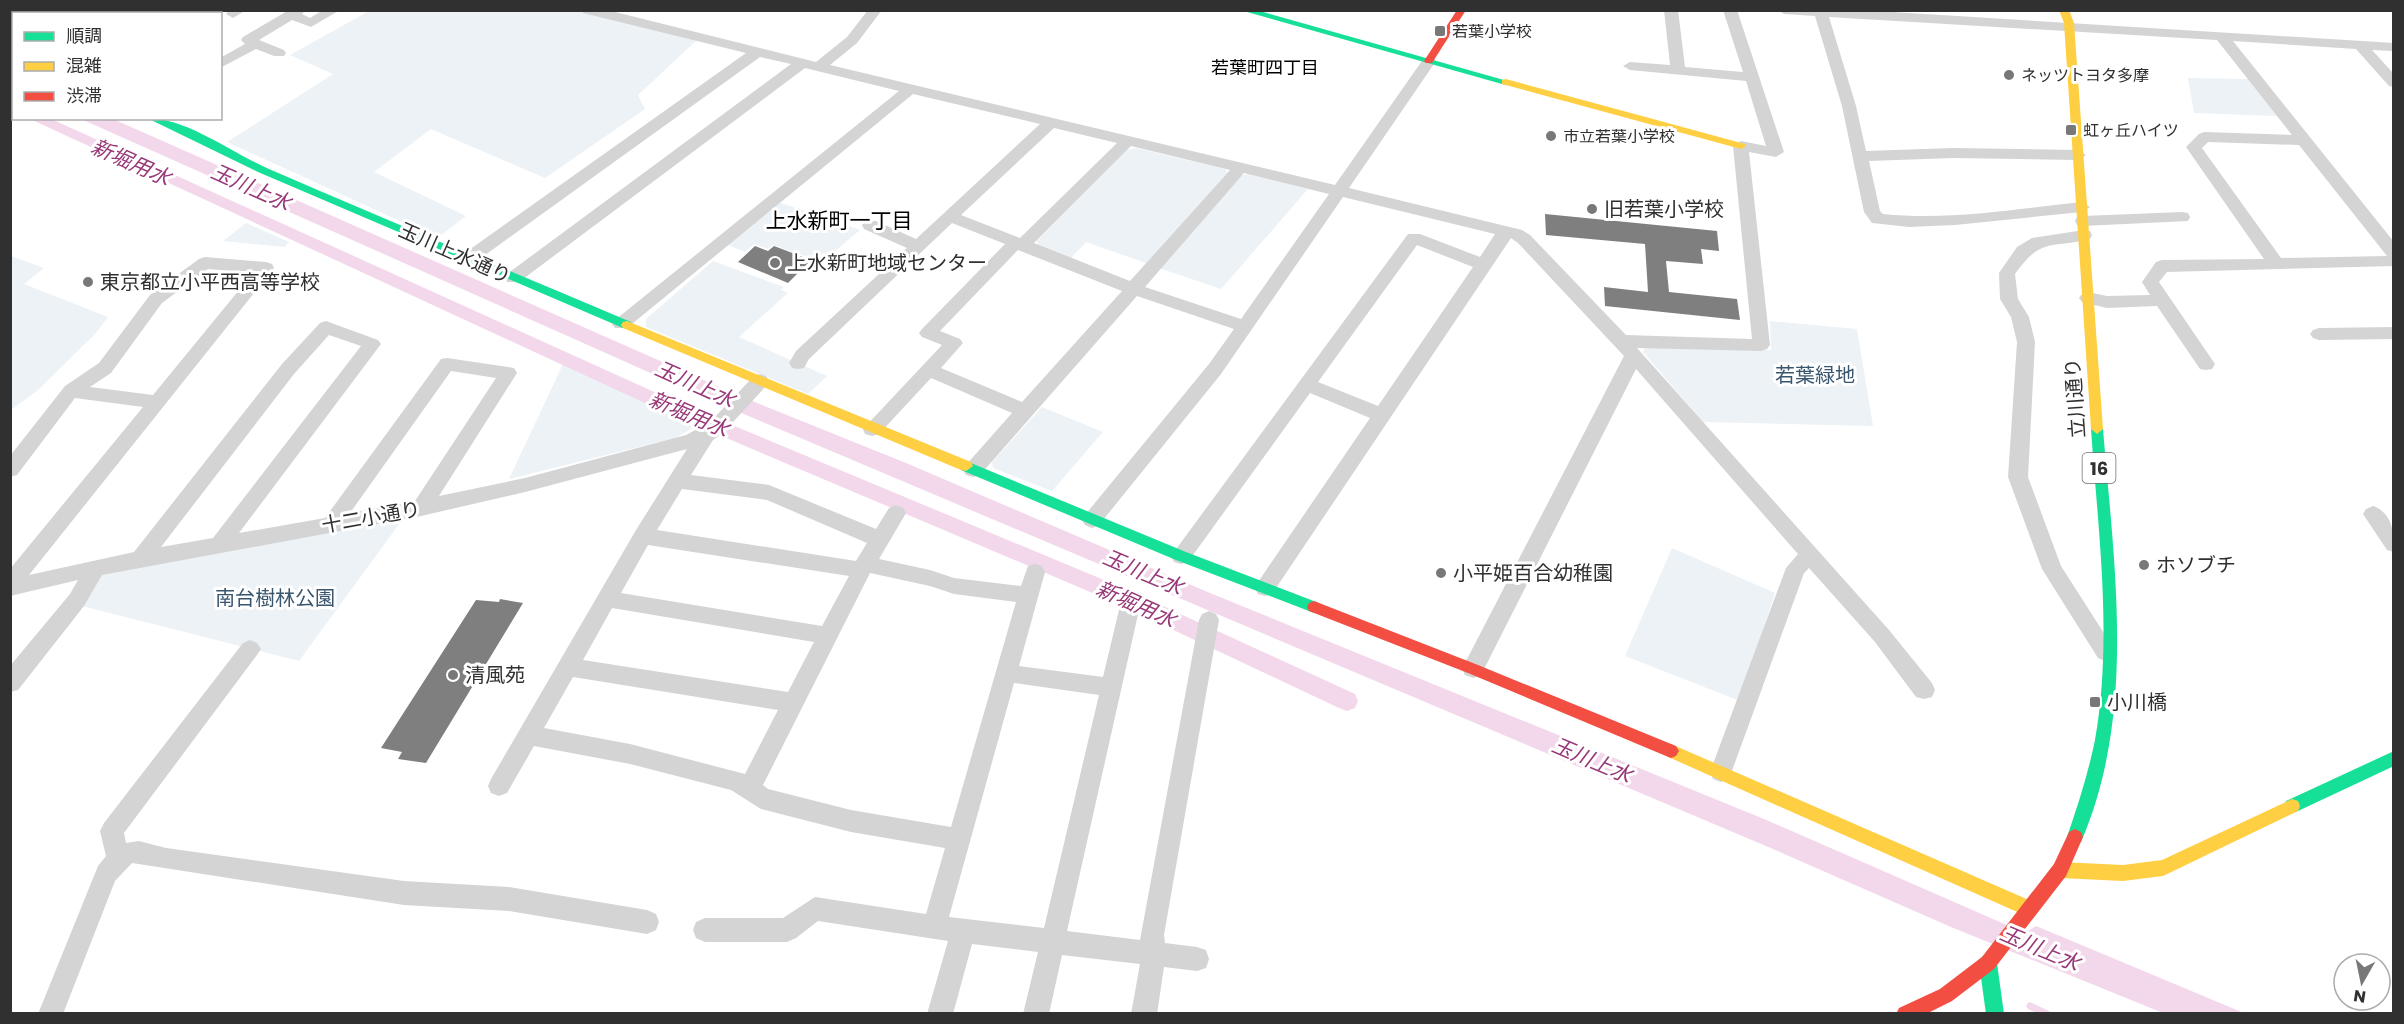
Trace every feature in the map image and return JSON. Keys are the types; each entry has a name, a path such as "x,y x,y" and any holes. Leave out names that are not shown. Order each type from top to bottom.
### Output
{"street":[{"path":"279,52 248,40 296,13 311,23 334,10"},
{"path":"588,10 1506,231 1524,239 1627,348 1882,636 1924,690"},
{"path":"819,67 852,40 876,10"},
{"path":"1244,10 1741,146 1776,152 1730,10"},
{"path":"1092,520 1215,369 1246,327 1462,10"},
{"path":"1671,10 1678,70"},
{"path":"1784,10 2394,47"},
{"name":"立川通り","path":"2028,912 2060,870 2084,815 2105,733 2109,660 2106,566 2083,221 2069,27 2064,10"},
{"path":"1820,12 1846,96 1872,213 1878,219 1901,222 1956,220 2186,222 2171,202"},
{"path":"2222,37 2394,254"},
{"path":"222,63 256,43"},
{"path":"2361,46 2394,83"},
{"path":"468,259 757,52"},
{"path":"513,278 802,63"},
{"path":"1630,66 1750,77"},
{"path":"621,324 910,89"},
{"name":"玉川上水通り","path":"157,120 262,170 872,429 1181,556 1473,669 1721,772 2028,912"},
{"path":"798,363 802,355 1050,123"},
{"path":"2276,264 2194,147 2204,137 2303,140"},
{"path":"872,429 954,343 928,333 1127,141"},
{"path":"1627,348 1761,345 1741,146"},
{"path":"1861,156 1953,153 2078,155"},
{"path":"973,470 1240,168"},
{"path":"949,216 1134,289 1246,327"},
{"path":"2083,221 2023,251 2007,273 2009,299 2020,317 2026,342 2018,477 2052,569 2109,660"},
{"path":"870,225 918,246"},
{"path":"1265,588 1506,231"},
{"path":"1181,556 1414,238 1485,264"},
{"path":"2206,364 2151,282 2162,267 2388,262 2394,259"},
{"path":"10,470 71,392 105,368 156,299 205,263 266,268 10,586"},
{"path":"2088,298 2107,302 2162,300"},
{"path":"140,560 288,369 326,327 372,344 219,545"},
{"path":"2319,334 2394,333"},
{"path":"1473,669 1627,348"},
{"path":"331,524 447,364 508,373 421,508"},
{"path":"929,370 1025,411"},
{"path":"499,786 677,481 715,428 760,381"},
{"path":"1306,384 1383,416"},
{"path":"71,392 157,402"},
{"name":"十二小通り","path":"10,586 421,508 550,479 715,428"},
{"path":"677,481 769,493 879,540"},
{"path":"750,787 864,567 896,513"},
{"path":"2373,514 2394,544"},
{"path":"643,536 864,567 930,578 954,586 1029,595"},
{"path":"1721,772 1796,568 1810,555"},
{"path":"10,683 77,600 95,569"},
{"path":"934,927 1035,572"},
{"path":"1036,1014 1134,596"},
{"path":"607,599 829,636"},
{"path":"1144,1014 1154,955 1152,935 1206,633"},
{"path":"118,858 112,831 250,649"},
{"path":"567,667 794,703"},
{"path":"1006,673 1112,688"},
{"path":"528,735 630,754 734,780 750,787 761,798 851,821 959,839"},
{"path":"2060,870 2122,873 2163,868 2394,758"},
{"path":"50,1014 106,874 118,858 136,850 166,859 404,893 509,899 647,922"},
{"path":"705,930 787,930 815,909 934,927 1154,955 1171,954 1197,959"},
{"name":"16","path":"1905,1014 1946,994 1992,959 2028,912"},
{"path":"940,1014 963,930"},
{"path":"1992,959 1995,1014"}],"green space":[{"path":"369,11 580,11 698,39 638,95 645,109 545,178 431,129 374,172 466,216 437,238 227,142 333,74 290,55"},
{"path":"2188,78 2248,79 2277,116 2194,113"},
{"path":"1136,148 1225,169 1227,173 1146,263 1086,242 1070,259 1039,247 1037,241 1127,150"},
{"path":"1248,174 1308,189 1221,289 1159,268 1241,176"},
{"path":"780,203 860,230 822,262 773,245 768,249 754,244 745,252 728,245"},
{"path":"246,223 289,242 285,247 223,241"},
{"path":"11,256 44,268 24,284 108,317 96,333 38,390 11,410"},
{"path":"713,261 784,287 781,290 788,293 739,337 827,376 808,394 646,327 646,319"},
{"name":"若葉緑地","path":"1770,321 1857,329 1873,426 1703,422 1643,352 1649,341 1771,350"},
{"path":"564,362 702,423 675,438 509,479"},
{"path":"1042,407 1103,432 1052,491 993,468 992,462"},
{"name":"南台樹林公園","path":"405,516 299,661 78,605 103,573"},
{"path":"1672,548 1775,593 1740,701 1625,656"}],"water":[{"name":"玉川上水","path":"83,120 115,120 735,394 906,463 1210,593 1764,819 2025,933 2036,926 2244,1013 2163,1013 1951,927 1773,849 720,404"}],"building":[{"path":"1545,214 1717,231 1719,251 1701,249 1703,264 1666,261 1669,292 1737,299 1740,320 1605,306 1604,287 1648,292 1645,244 1546,235"},
{"name":"上水新町地域センター","path":"755,246 768,251 774,246 811,260 788,283 738,262"},
{"name":"清風苑","path":"500,599 523,603 426,763 398,759 402,752 381,748 476,600 499,602"}],"waterway":[{"name":"新堀用水","path":"39,120 666,405 1121,596 1347,701"},
{"name":"新堀用水","path":"2030,1006 2047,1014"}],"traffic: fast":[{"path":"1244,10 1506,82"},
{"path":"157,120 262,170 627,325"},
{"path":"2075,837 2092,789 2102,739 2108,687 2110,635 2108,583 2097,429"},
{"path":"966,466 1181,556 1314,607"},
{"path":"2292,806 2394,758"},
{"path":"1988,963 1995,1014"}],"traffic: slow":[{"path":"2064,10 2069,23 2097,429"},
{"path":"1506,82 1741,146"},
{"path":"627,325 966,466"},
{"path":"1671,751 2030,909"},
{"path":"2060,870 2123,873 2163,868 2292,806"}],"traffic: jam":[{"path":"1429,61 1462,10"},
{"path":"1314,607 1473,669 1671,751"},
{"path":"1905,1014 1946,995 1988,963 2060,870 2075,837"}],"place":[{"name":"若葉小学校","path":"1440,31"},
{"name":"ネッツトヨタ多摩","path":"2009,75"},
{"name":"虹ヶ丘ハイツ","path":"2071,130"},
{"name":"市立若葉小学校","path":"1551,136"},
{"name":"旧若葉小学校","path":"1592,209"},
{"name":"上水新町地域センター","path":"775,263"},
{"name":"東京都立小平西高等学校","path":"88,282"},
{"name":"ホソブチ","path":"2144,565"},
{"name":"小平姫百合幼稚園","path":"1441,573"},
{"name":"清風苑","path":"453,675"},
{"name":"小川橋","path":"2095,702"}],"district":[{"name":"若葉町四丁目","path":"1265,67"},
{"name":"上水新町一丁目","path":"839,220"}]}
